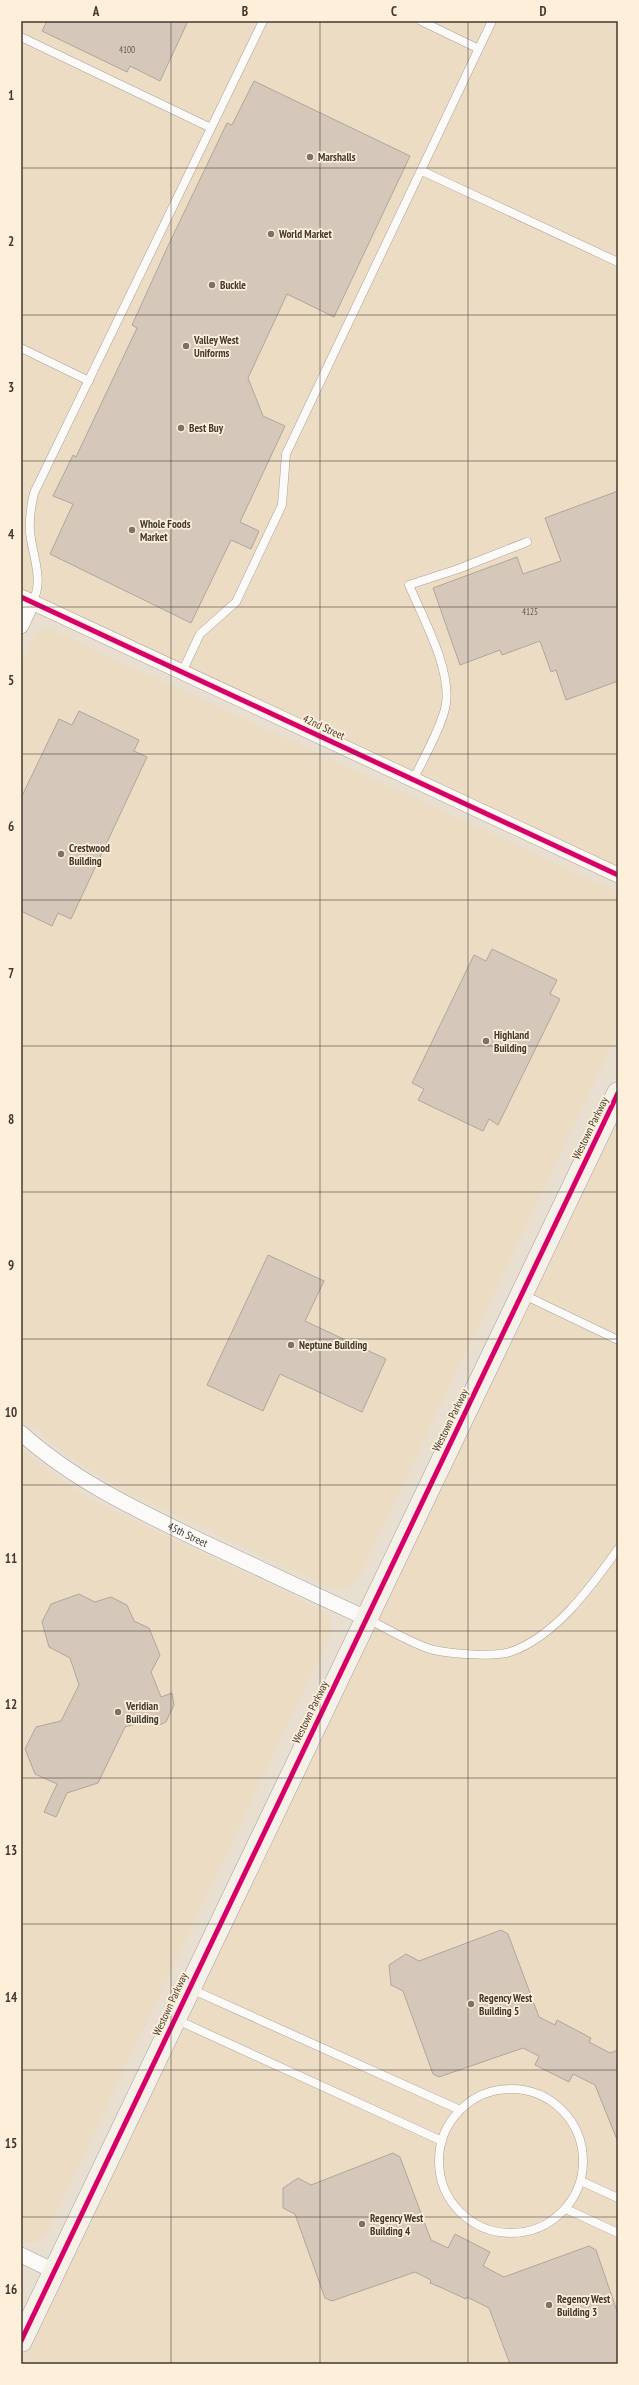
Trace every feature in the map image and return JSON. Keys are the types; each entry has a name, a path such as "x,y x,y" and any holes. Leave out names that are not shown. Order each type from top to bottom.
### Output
{"street":[{"name":"42nd Street","path":"27,599 618,875"},
{"path":"21,626 27,599"},
{"name":"Westown Parkway","path":"21,2341 618,1093"},
{"name":"45th Street","path":"21,1433 67,1470 98,1490 156,1520 366,1618"},
{"path":"21,2255 54,2271"}],"lane":[{"path":"27,599 37,595 36,559 30,532 30,507 34,492 89,381 209,127 262,21"},
{"path":"421,21 479,50"},
{"path":"182,672 200,634 236,602 282,505 285,488 286,454 422,171 492,21"},
{"path":"21,37 209,127"},
{"path":"422,171 618,262"},
{"path":"21,348 89,381"},
{"path":"413,780 446,705 446,688 442,668 409,585 458,569 528,542"},
{"path":"521,1294 618,1340"},
{"path":"366,1618 433,1650 471,1654 509,1652 546,1633 602,1571 618,1549"},
{"path":"189,1988 460,2110"},
{"path":"174,2019 442,2141"},
{"path":"502,2089 521,2089 535,2092 555,2103 569,2117 578,2132 583,2150 581,2181 566,2209 550,2222 536,2229 518,2234 489,2230 461,2214 448,2196 442,2181 439,2159 442,2141 450,2123 460,2110 476,2098 502,2089"},
{"path":"581,2181 618,2198"},
{"path":"566,2209 618,2233"}],"shaded area":[{"path":"21,21 618,21 618,875 21,597"},
{"path":"48,628 618,892 618,1033 358,1579 347,1588 331,1589 121,1489 65,1454 21,1418 21,661 36,632"},
{"path":"618,1093 618,2364 21,2364 21,2341"},
{"path":"21,1449 62,1481 93,1500 320,1610 329,1618 332,1631 47,2233 40,2240 30,2243 21,2241"}],"building":[{"path":"47,21 188,21 160,81 130,66 127,72 42,31"},
{"path":"254,81 410,156 334,317 287,294 248,378 263,416 285,426 240,522 259,531 251,549 231,540 191,623 50,554 73,504 53,496 73,455 76,457 137,328 132,325 227,123 232,125"},
{"path":"618,491 618,681 566,700 556,670 551,672 540,641 502,655 500,650 460,665 433,588 517,557 523,574 561,561 545,518"},
{"name":"Crestwood Building","path":"79,711 139,740 134,751 147,757 71,919 58,913 52,926 21,911 21,798 59,719 72,725"},
{"name":"Highland Building","path":"492,949 557,980 550,994 560,999 498,1125 489,1119 483,1131 418,1100 424,1089 412,1083 474,955 486,961"},
{"name":"Neptune Building","path":"268,1255 324,1281 305,1321 386,1359 362,1412 280,1374 263,1411 207,1385"},
{"name":"Veridian Building","path":"79,1594 95,1602 111,1597 127,1605 134,1621 149,1628 160,1655 151,1672 161,1697 172,1693 174,1705 166,1722 157,1726 153,1719 125,1727 98,1783 67,1793 56,1817 44,1812 57,1784 35,1774 25,1749 36,1727 61,1721 79,1685 70,1658 49,1647 42,1622 51,1604"},
{"name":"Regency West Building 5","path":"501,1930 508,1934 539,2017 555,2025 557,2020 591,2038 589,2042 610,2053 618,2050 618,2142 595,2085 573,2074 569,2082 535,2065 539,2056 523,2048 439,2077 433,2074 403,1991 391,1985 389,1965 406,1954 419,1961"},
{"path":"393,2153 400,2157 431,2240 448,2248 455,2234 490,2252 483,2266 504,2277 589,2246 596,2250 618,2314 618,2364 510,2364 489,2308 467,2297 466,2299 430,2283 431,2280 415,2272 332,2301 325,2298 295,2214 283,2208 283,2188 298,2178 311,2185"}],"cycle path":[{"path":"21,597 618,875"},
{"path":"21,2341 618,1093"}],"place":[{"name":"Marshalls","path":"310,157"},
{"name":"World Market","path":"271,234"},
{"name":"Buckle","path":"212,285"},
{"name":"Valley West Uniforms","path":"186,346"},
{"name":"Best Buy","path":"181,428"},
{"name":"Whole Foods Market","path":"132,530"},
{"name":"Crestwood Building","path":"61,854"},
{"name":"Highland Building","path":"486,1041"},
{"name":"Neptune Building","path":"291,1345"},
{"name":"Veridian Building","path":"118,1712"},
{"name":"Regency West Building 5","path":"471,2004"},
{"name":"Regency West Building 4","path":"362,2224"},
{"name":"Regency West Building 3","path":"549,2305"}]}
